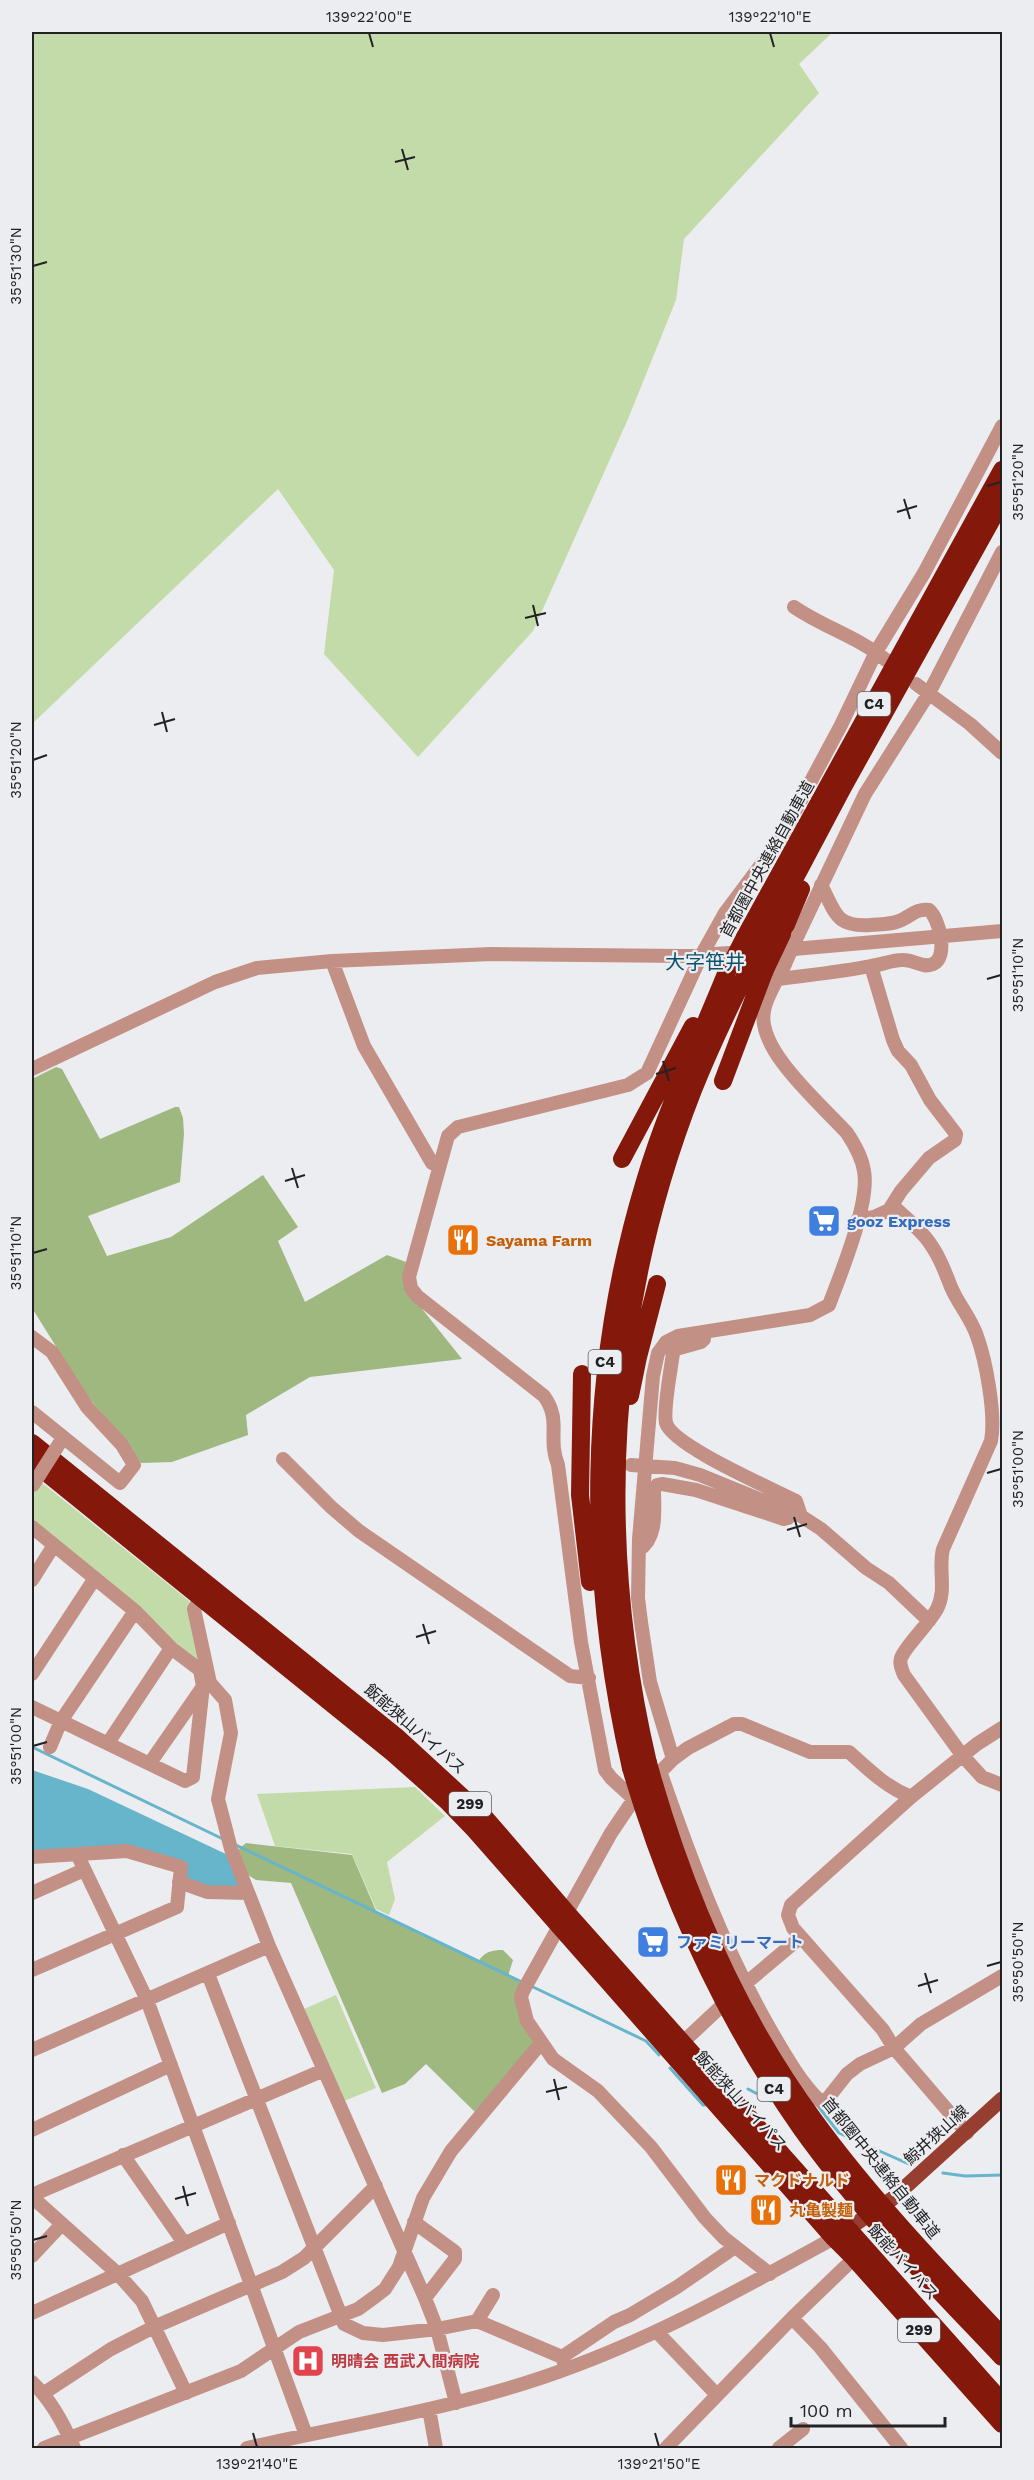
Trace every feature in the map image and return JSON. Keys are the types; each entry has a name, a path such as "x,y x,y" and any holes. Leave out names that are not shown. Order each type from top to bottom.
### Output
{"highway":[{"name":"首都圏中央連絡自動車道","path":"1002,470 745,937 726,974 674,1095 645,1180 621,1273 605,1365 598,1476 598,1534 606,1626 623,1731 647,1767 688,1887 737,1995 759,2035 813,2120 945,2275 1002,2336"},
{"name":"首都圏中央連絡自動車道","path":"1002,501 843,787 764,936 720,1028 686,1110 662,1185 639,1275 621,1378 615,1477 616,1542 626,1648 647,1767 657,1848 697,1948 716,1990 769,2082 803,2130 853,2193 945,2298 1002,2357"},
{"path":"723,1081 790,935 843,787"},
{"path":"622,1159 695,1021 726,974"},
{"path":"616,1542 628,1407 657,1284"},
{"path":"582,1374 580,1495 588,1570 600,1643 623,1731"},
{"name":"飯能狭山バイパス","path":"32,1443 416,1753 486,1819 563,1919 841,2233"},
{"name":"飯能狭山バイパス","path":"32,1461 393,1754 447,1802 682,2043 841,2233"},
{"name":"飯能バイパス","path":"841,2233 1002,2402"},
{"name":"飯能バイパス","path":"841,2233 854,2258 1002,2424"}],"main road":[{"name":"鯨井狭山線","path":"841,2233 892,2199 1002,2099"}],"street":[{"path":"634,1799 611,1779 605,1770 581,1642 565,1465 552,1449 554,1420 552,1407 544,1396 417,1296 411,1288 410,1277 438,1166 448,1136 459,1127 628,1085 638,1081 647,1073 701,956 725,913 779,841 881,656 1002,426"},
{"path":"673,1759 650,1682 638,1598 639,1550 650,1406 658,1353 666,1342 678,1336 810,1315 829,1305 865,1198 865,1172 855,1144 847,1133 778,1058 767,1040 764,1010 772,975 785,964 790,935 821,885 865,794 928,693 1002,552"},
{"path":"794,607 811,619 846,634 881,656"},
{"path":"916,684 970,724 1002,753"},
{"path":"772,975 871,966 900,960 931,965 938,961 941,953 937,921 929,910 922,909 891,923 854,926 845,924 838,917 821,885"},
{"path":"32,1069 230,976 257,968 332,961 491,954 701,956 940,938 1002,931"},
{"path":"332,961 364,1046 432,1163 438,1166"},
{"path":"857,1220 874,1217 889,1210 901,1191 929,1158 955,1140 956,1134 930,1100 911,1065 898,1051 871,966"},
{"path":"893,1206 926,1237 939,1257 952,1289 962,1304 977,1336 998,1422 943,1549 941,1557 942,1596 929,1621 901,1658 901,1666 904,1676 962,1755 982,1777 1002,1785"},
{"path":"704,1332 701,1342 676,1349 673,1353 665,1418 669,1430 697,1451 796,1501 797,1514"},
{"path":"32,1337 52,1352 87,1407 122,1445 134,1465 120,1483 61,1441 32,1412"},
{"path":"32,1486 61,1441"},
{"path":"283,1459 331,1507 359,1531 570,1676 589,1678"},
{"path":"631,1465 675,1468 700,1475 797,1514 821,1529 866,1568 889,1583 929,1621"},
{"path":"639,1550 653,1533 654,1490 657,1485 696,1490 784,1519 797,1514"},
{"path":"32,1527 135,1611 171,1648 200,1670 203,1686 193,1777 185,1781 32,1707"},
{"path":"32,1580 54,1545"},
{"path":"32,1674 95,1578"},
{"path":"201,1598 194,1609 210,1683 225,1700 231,1733 218,1799 226,1835 269,1946 425,2298 437,2329 456,2403"},
{"path":"50,1747 61,1721 135,1611"},
{"path":"108,1743 171,1648"},
{"path":"150,1763 203,1686"},
{"path":"647,1767 673,1759 688,1748 734,1724 742,1724 810,1752 849,1752 893,1790 911,1797"},
{"path":"967,2133 894,2048 883,2030 793,1928 788,1915 792,1905 911,1797 962,1755 1002,1728"},
{"path":"647,1767 634,1799 611,1833 525,1985 524,2013 541,2043 554,2059 601,2095 651,2147 705,2218 735,2247 770,2274"},
{"path":"647,1767 693,1864 745,1984 783,2050 820,2101 828,2098 847,2074 860,2064 894,2048 921,2024 1002,1976"},
{"path":"32,1857 78,1856 97,1852 127,1851 181,1867 177,1907 32,1970"},
{"path":"78,1856 147,2000 306,2435"},
{"path":"32,1893 84,1870"},
{"path":"180,1882 196,1886 207,1892 248,1893"},
{"path":"682,2043 745,1984 801,1937"},
{"path":"32,2050 269,1946"},
{"path":"208,1974 344,2324 363,2333 392,2334 437,2329 477,2321 564,2363"},
{"path":"44,2448 72,2443 241,2371 299,2332 358,2309 385,2289 405,2253 423,2198 452,2151 541,2043"},
{"path":"32,2130 171,2065"},
{"path":"186,2393 142,2301 117,2273 32,2196 194,2124 324,2070"},
{"path":"123,2155 184,2243"},
{"path":"44,2393 111,2349 154,2327 282,2272 315,2248 375,2186"},
{"path":"414,2222 455,2252 455,2259 425,2298"},
{"path":"33,2307 117,2273 229,2223"},
{"path":"32,2256 62,2224"},
{"path":"247,2448 456,2403 657,2332 770,2274 841,2233"},
{"path":"564,2363 614,2322 676,2288 735,2247"},
{"path":"674,2445 717,2395 846,2266"},
{"path":"477,2321 493,2295"},
{"path":"792,2318 820,2347 901,2448"},
{"path":"657,2332 717,2395"},
{"path":"32,2382 44,2393 72,2443"},
{"path":"429,2409 436,2448"},
{"path":"779,2448 803,2429"}],"green space":[{"path":"32,32 833,32 799,64 819,93 684,239 676,300 628,419 533,631 418,757 324,654 334,570 278,489 32,724"},
{"path":"56,1067 62,1069 100,1139 175,1107 179,1107 183,1118 180,1182 88,1216 107,1256 171,1237 263,1175 298,1227 278,1241 305,1302 387,1255 406,1262 407,1290 462,1359 310,1377 246,1415 248,1435 172,1462 141,1463 125,1440 87,1396 32,1308 32,1079"},
{"path":"41,1482 188,1600 192,1605 202,1667 32,1521 32,1494"},
{"path":"415,1787 445,1816 387,1862 395,1899 389,1915 376,1909 352,1854 275,1846 257,1794"},
{"path":"246,1843 352,1855 377,1913 478,1962 485,1954 499,1950 503,1950 513,1960 508,1976 521,1983 533,2035 533,2047 476,2113 426,2064 405,2084 382,2093 291,1883 256,1880 243,1872 235,1852"},
{"path":"336,1995 376,2088 344,2101 304,2009"}],"water":[{"path":"32,1770 88,1789 228,1855 241,1887 206,1887 184,1878 149,1855 32,1854"}],"waterway":[{"path":"32,1747 225,1840"},
{"path":"236,1845 522,1982"},
{"path":"531,1986 646,2041 659,2055"},
{"path":"670,2068 705,2105"},
{"path":"748,2089 771,2101 775,2099"},
{"path":"818,2106 839,2133 911,2165"},
{"path":"943,2173 965,2176 1002,2175"}],"place":[{"name":"gooz Express","path":"824,1221"},
{"name":"Sayama Farm","path":"463,1240"},
{"name":"ファミリーマート","path":"653,1942"},
{"name":"マクドナルド","path":"731,2180"},
{"name":"丸亀製麺","path":"766,2210"},
{"name":"明晴会 西武入間病院","path":"308,2361"}],"district":[{"name":"大字笹井","path":"705,962"}]}
